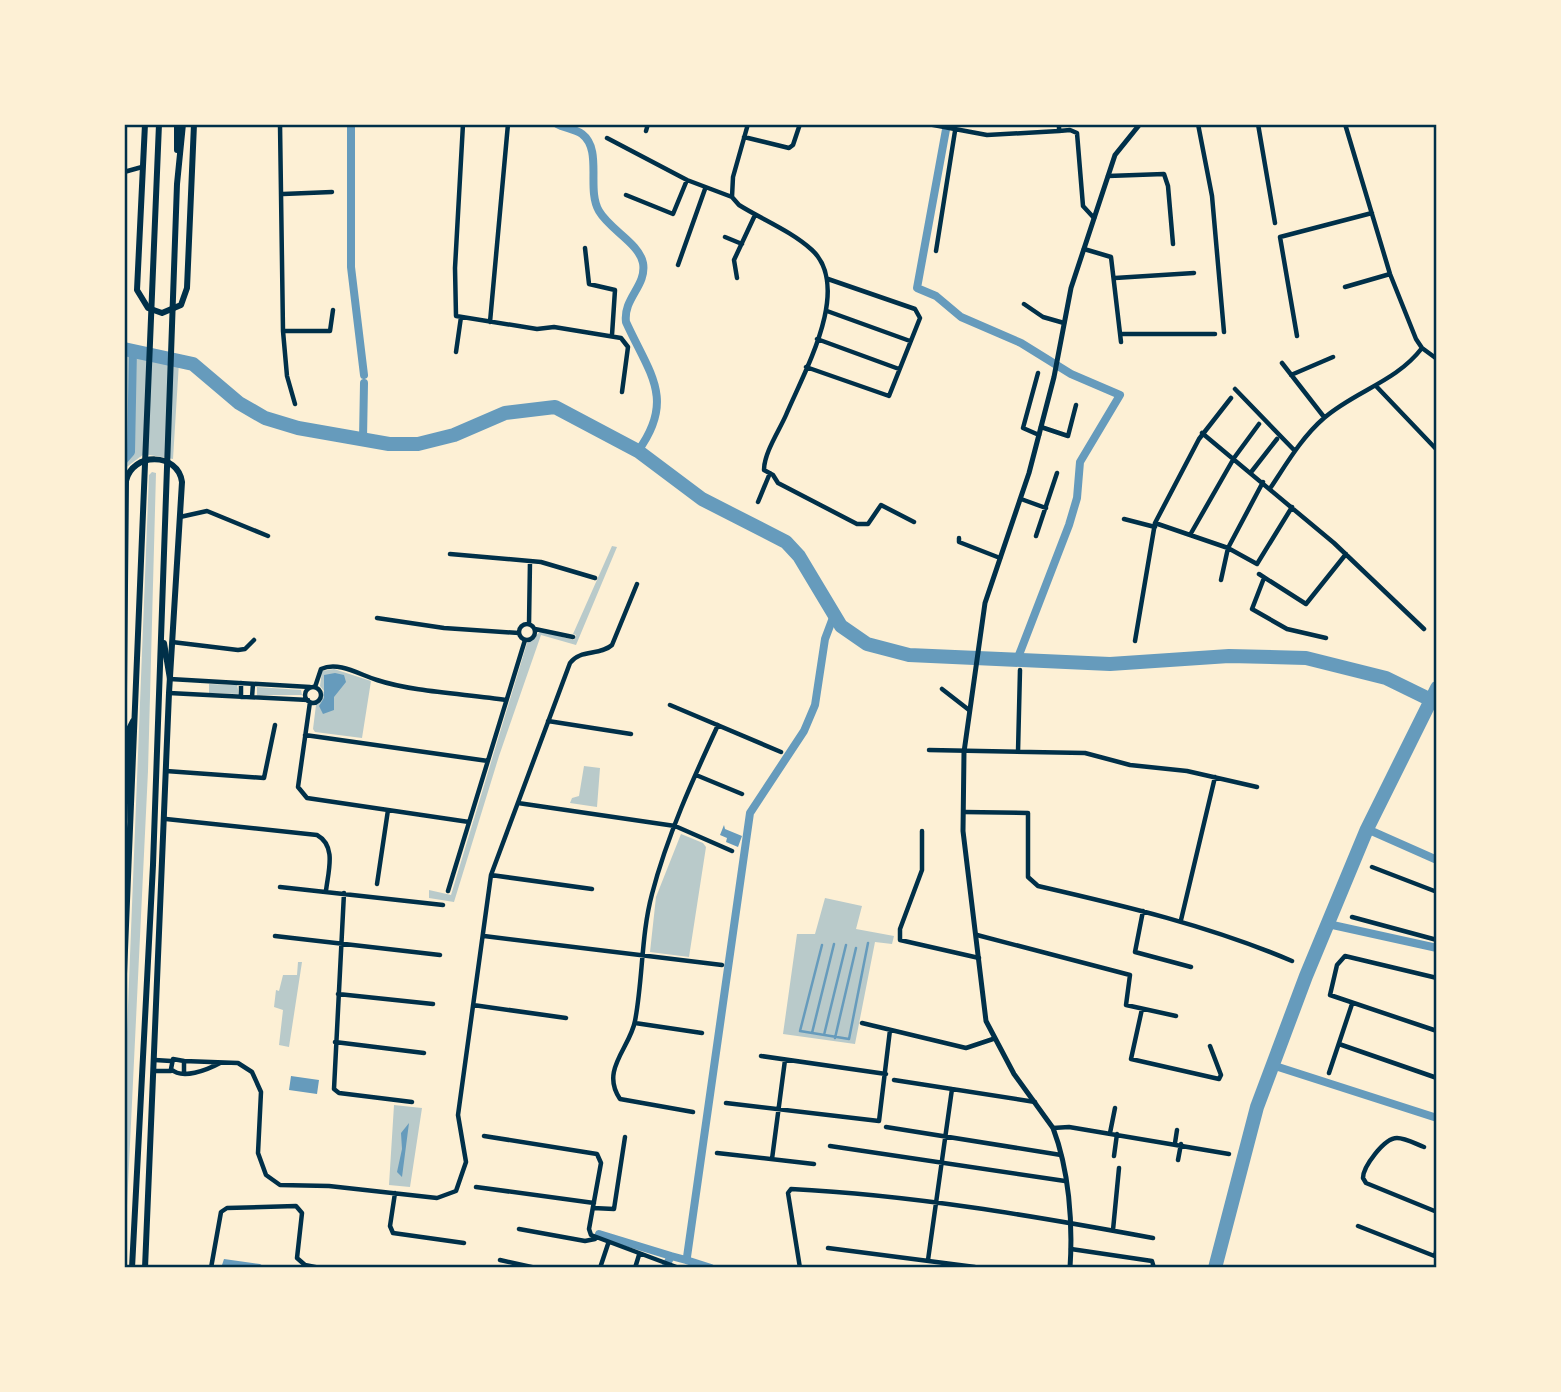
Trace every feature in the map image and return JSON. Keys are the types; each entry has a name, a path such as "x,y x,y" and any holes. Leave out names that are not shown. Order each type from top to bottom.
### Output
{"main road":[{"path":"145,124 137,290 148,308 168,312 181,305 187,288 194,124"},
{"path":"124,974 159,124"},
{"path":"177,124 178,172"},
{"path":"132,1268 162,627 177,184 183,124"},
{"path":"124,691 127,593 125,493 128,475 134,466 149,460 167,461 181,475 180,517 169,693 166,819 145,1268"},
{"path":"162,627 170,679"},
{"path":"124,822 130,729 135,716"}],"street":[{"path":"280,124 283,331 287,376 295,404"},
{"path":"463,124 454,281 455,314 490,322 621,338 628,348 622,392"},
{"path":"490,322 508,124"},
{"path":"646,131 648,124"},
{"path":"732,197 733,177 748,124"},
{"path":"744,137 789,148 793,145 800,124"},
{"path":"928,124 949,130 1027,134 1070,130 1077,133 1083,206 1094,218"},
{"path":"1027,134 1028,124"},
{"path":"1059,124 1059,131"},
{"path":"1070,1268 1070,1222 1062,1155 1053,1128 993,1039 982,1003 977,934 966,861 964,752 981,622 1041,428 1056,367 1070,288 1119,147 1140,124"},
{"path":"1198,124 1212,196 1224,332"},
{"path":"1258,124 1275,223"},
{"path":"1345,124 1390,274 1422,348 1437,359"},
{"path":"936,251 949,130"},
{"path":"607,138 705,189 732,197 755,215 796,237 815,252 828,279 827,311 764,470 778,483 857,524 868,524 881,505 914,522"},
{"path":"124,172 142,167"},
{"path":"1107,176 1164,174 1168,186 1173,244"},
{"path":"626,195 673,214 687,180"},
{"path":"678,265 705,189"},
{"path":"283,194 332,192"},
{"path":"1297,336 1280,237 1372,214"},
{"path":"737,278 733,264 755,215"},
{"path":"725,237 742,244"},
{"path":"585,248 589,284 614,288 612,335"},
{"path":"1084,249 1110,254 1121,342"},
{"path":"1115,278 1194,273"},
{"path":"1345,287 1390,274"},
{"path":"806,367 887,396 919,318 915,309 828,279"},
{"path":"1024,304 1043,317 1064,323"},
{"path":"283,331 330,331 333,310"},
{"path":"827,311 910,341"},
{"path":"456,352 461,317"},
{"path":"1121,334 1215,334"},
{"path":"817,339 900,369"},
{"path":"1271,487 1295,451 1324,417 1399,372 1422,348"},
{"path":"1291,375 1333,357"},
{"path":"1282,363 1324,417"},
{"path":"1038,373 1023,428 1039,435"},
{"path":"1376,386 1437,450"},
{"path":"1235,389 1295,451"},
{"path":"1135,641 1155,525 1202,433 1231,398"},
{"path":"1041,428 1068,436 1076,405"},
{"path":"1190,535 1234,458 1259,424"},
{"path":"1202,433 1271,487 1424,629"},
{"path":"1252,471 1277,439"},
{"path":"758,502 770,473"},
{"path":"1037,536 1057,473"},
{"path":"1221,580 1228,548 1263,482"},
{"path":"1021,499 1046,508"},
{"path":"1124,519 1155,525 1228,548 1253,564 1261,562 1292,507"},
{"path":"180,517 207,511 268,536"},
{"path":"959,538 959,542 1000,558"},
{"path":"450,554 530,561 594,578"},
{"path":"1259,574 1306,604 1346,554"},
{"path":"529,624 530,561"},
{"path":"1265,577 1252,609 1287,629 1326,638"},
{"path":"155,1060 171,1061 179,1058 184,1061 238,1062 246,1066 260,1086 262,1101 258,1153 266,1175 284,1187 329,1186 443,1198 456,1191 461,1184 466,1162 458,1115 491,875 570,663 579,655 604,650 612,645 637,584"},
{"path":"377,618 444,628 519,633"},
{"path":"519,633 523,625 529,624 535,629 573,637"},
{"path":"524,640 533,638 535,629"},
{"path":"519,633 524,640"},
{"path":"172,642 238,650 244,649 254,640"},
{"path":"448,891 524,640"},
{"path":"469,822 307,798 300,793 298,787 309,701 306,693 313,687 321,668 328,667 348,669 385,682 506,700"},
{"path":"1018,752 1020,670"},
{"path":"169,693 316,702 321,697 321,692 313,687 170,679"},
{"path":"241,683 241,697"},
{"path":"252,697 253,684"},
{"path":"942,689 969,710"},
{"path":"670,705 782,752"},
{"path":"548,721 631,734"},
{"path":"166,771 264,778 275,724"},
{"path":"693,1112 629,1103 616,1093 615,1060 628,1044 635,1023 652,894 675,826 718,725"},
{"path":"305,735 488,761"},
{"path":"929,750 1085,752 1130,765 1215,777 1257,787"},
{"path":"696,775 742,794"},
{"path":"1181,920 1215,777"},
{"path":"518,803 675,826 733,851"},
{"path":"377,884 388,810"},
{"path":"964,812 1028,813 1027,872 1030,882 1181,920 1246,941 1292,961"},
{"path":"166,819 317,835 327,843 330,853 326,891"},
{"path":"922,831 922,870 900,929 900,940 979,958"},
{"path":"1372,867 1437,892"},
{"path":"491,875 592,889"},
{"path":"280,887 443,905"},
{"path":"344,893 334,1089 339,1093 412,1102"},
{"path":"1143,911 1135,951 1191,967"},
{"path":"1352,917 1437,940"},
{"path":"977,934 1130,975 1126,1005 1176,1016"},
{"path":"275,936 440,955"},
{"path":"484,936 722,965"},
{"path":"1437,978 1342,956 1337,965 1330,995 1437,1031"},
{"path":"338,994 433,1004"},
{"path":"1329,1073 1352,1004"},
{"path":"473,1005 566,1018"},
{"path":"1142,1009 1132,1059 1219,1079 1210,1046"},
{"path":"635,1023 702,1033"},
{"path":"862,1023 966,1048 993,1039"},
{"path":"726,1103 874,1123 881,1116 890,1030"},
{"path":"335,1042 424,1053"},
{"path":"1339,1044 1437,1078"},
{"path":"761,1056 886,1074"},
{"path":"772,1159 785,1060"},
{"path":"171,1061 172,1072"},
{"path":"184,1061 184,1071"},
{"path":"154,1071 204,1072 221,1062"},
{"path":"894,1080 1035,1102"},
{"path":"928,1261 952,1089"},
{"path":"1110,1133 1115,1108"},
{"path":"1053,1128 1061,1126 1117,1134 1229,1154"},
{"path":"886,1127 1062,1155"},
{"path":"1177,1130 1178,1160"},
{"path":"1114,1156 1117,1134"},
{"path":"484,1136 597,1154 601,1163 589,1229 595,1239"},
{"path":"476,1187 614,1209 625,1137"},
{"path":"1424,1147 1397,1138 1391,1139 1367,1162 1363,1178 1366,1183 1437,1212"},
{"path":"830,1146 1065,1181"},
{"path":"717,1153 814,1164"},
{"path":"1112,1231 1119,1168"},
{"path":"800,1268 789,1189 936,1204 1070,1222 1153,1238"},
{"path":"395,1193 390,1226 393,1233 464,1243"},
{"path":"211,1268 221,1212 227,1208 296,1206 302,1213 297,1258 306,1265 320,1268"},
{"path":"1358,1226 1436,1256 1437,1247"},
{"path":"519,1229 585,1241 595,1239 679,1268"},
{"path":"600,1268 608,1244"},
{"path":"828,1248 975,1266"},
{"path":"1071,1249 1152,1261 1154,1268"},
{"path":"635,1268 639,1255"},
{"path":"500,1260 536,1268"}],"shaded area":[{"path":"124,353 179,362 173,459 144,454 124,469 124,437 127,436"},
{"path":"156,473 148,771 124,1268 124,1108 149,475"},
{"path":"612,546 617,547 576,645 541,635 499,756 454,902 429,898 429,890 451,895 527,643 541,631 574,640 576,635 573,634"},
{"path":"334,669 371,681 362,738 315,732 313,729 316,705 324,691 320,686 322,671"},
{"path":"209,684 237,685 239,694 209,693"},
{"path":"257,687 301,690 302,695 257,695"},
{"path":"584,766 600,768 597,807 570,803 572,798 579,796"},
{"path":"681,834 703,843 706,847 689,957 650,952 656,897"},
{"path":"825,898 862,906 856,929 894,936 892,944 875,942 855,1044 783,1034 797,934 815,934"},
{"path":"298,962 302,962 289,1047 279,1045 283,1010 274,1007 276,990 279,991 283,975 297,975"},
{"path":"394,1105 422,1108 410,1187 389,1185"}],"water":[{"path":"324,675 344,675 346,682 334,697 334,710 323,714 319,706 324,698"},
{"path":"724,825 725,829 742,836 738,847 726,842 727,838 720,835"},
{"path":"291,1076 319,1080 317,1094 289,1090"},
{"path":"409,1123 402,1177 397,1172 402,1149 401,1133"},
{"path":"224,1259 260,1264 266,1268 221,1268"}],"waterway":[{"path":"351,124 351,267 364,375"},
{"path":"557,124 579,132 588,141 592,150 595,202 599,211 636,249 643,263 642,279 628,306 626,322 650,372 657,401 649,433 638,451"},
{"path":"947,124 917,288 936,296 961,317 1021,343 1071,374 1120,395 1080,462 1077,498 1069,525 1017,660"},
{"path":"124,349 193,364 239,403 265,418 298,428 389,444 418,444 454,435 505,413 555,407 638,451 702,499 786,542 799,556 841,626 867,644 909,655 1110,664 1229,656 1306,658 1386,678 1429,699"},
{"path":"124,460 131,452 133,349"},
{"path":"363,439 364,383"},
{"path":"665,1268 671,1256 686,1260 687,1257 750,813 804,731 815,705 825,639 834,615"},
{"path":"1215,1268 1257,1107 1306,976 1367,829 1437,688"},
{"path":"1367,829 1437,860"},
{"path":"1328,924 1437,948"},
{"path":"822,945 800,1031 849,1039 868,943"},
{"path":"812,1033 834,944"},
{"path":"824,1035 846,945"},
{"path":"835,1038 856,948"},
{"path":"1272,1065 1437,1118"},
{"path":"599,1234 671,1256"},
{"path":"686,1260 711,1268"}]}
